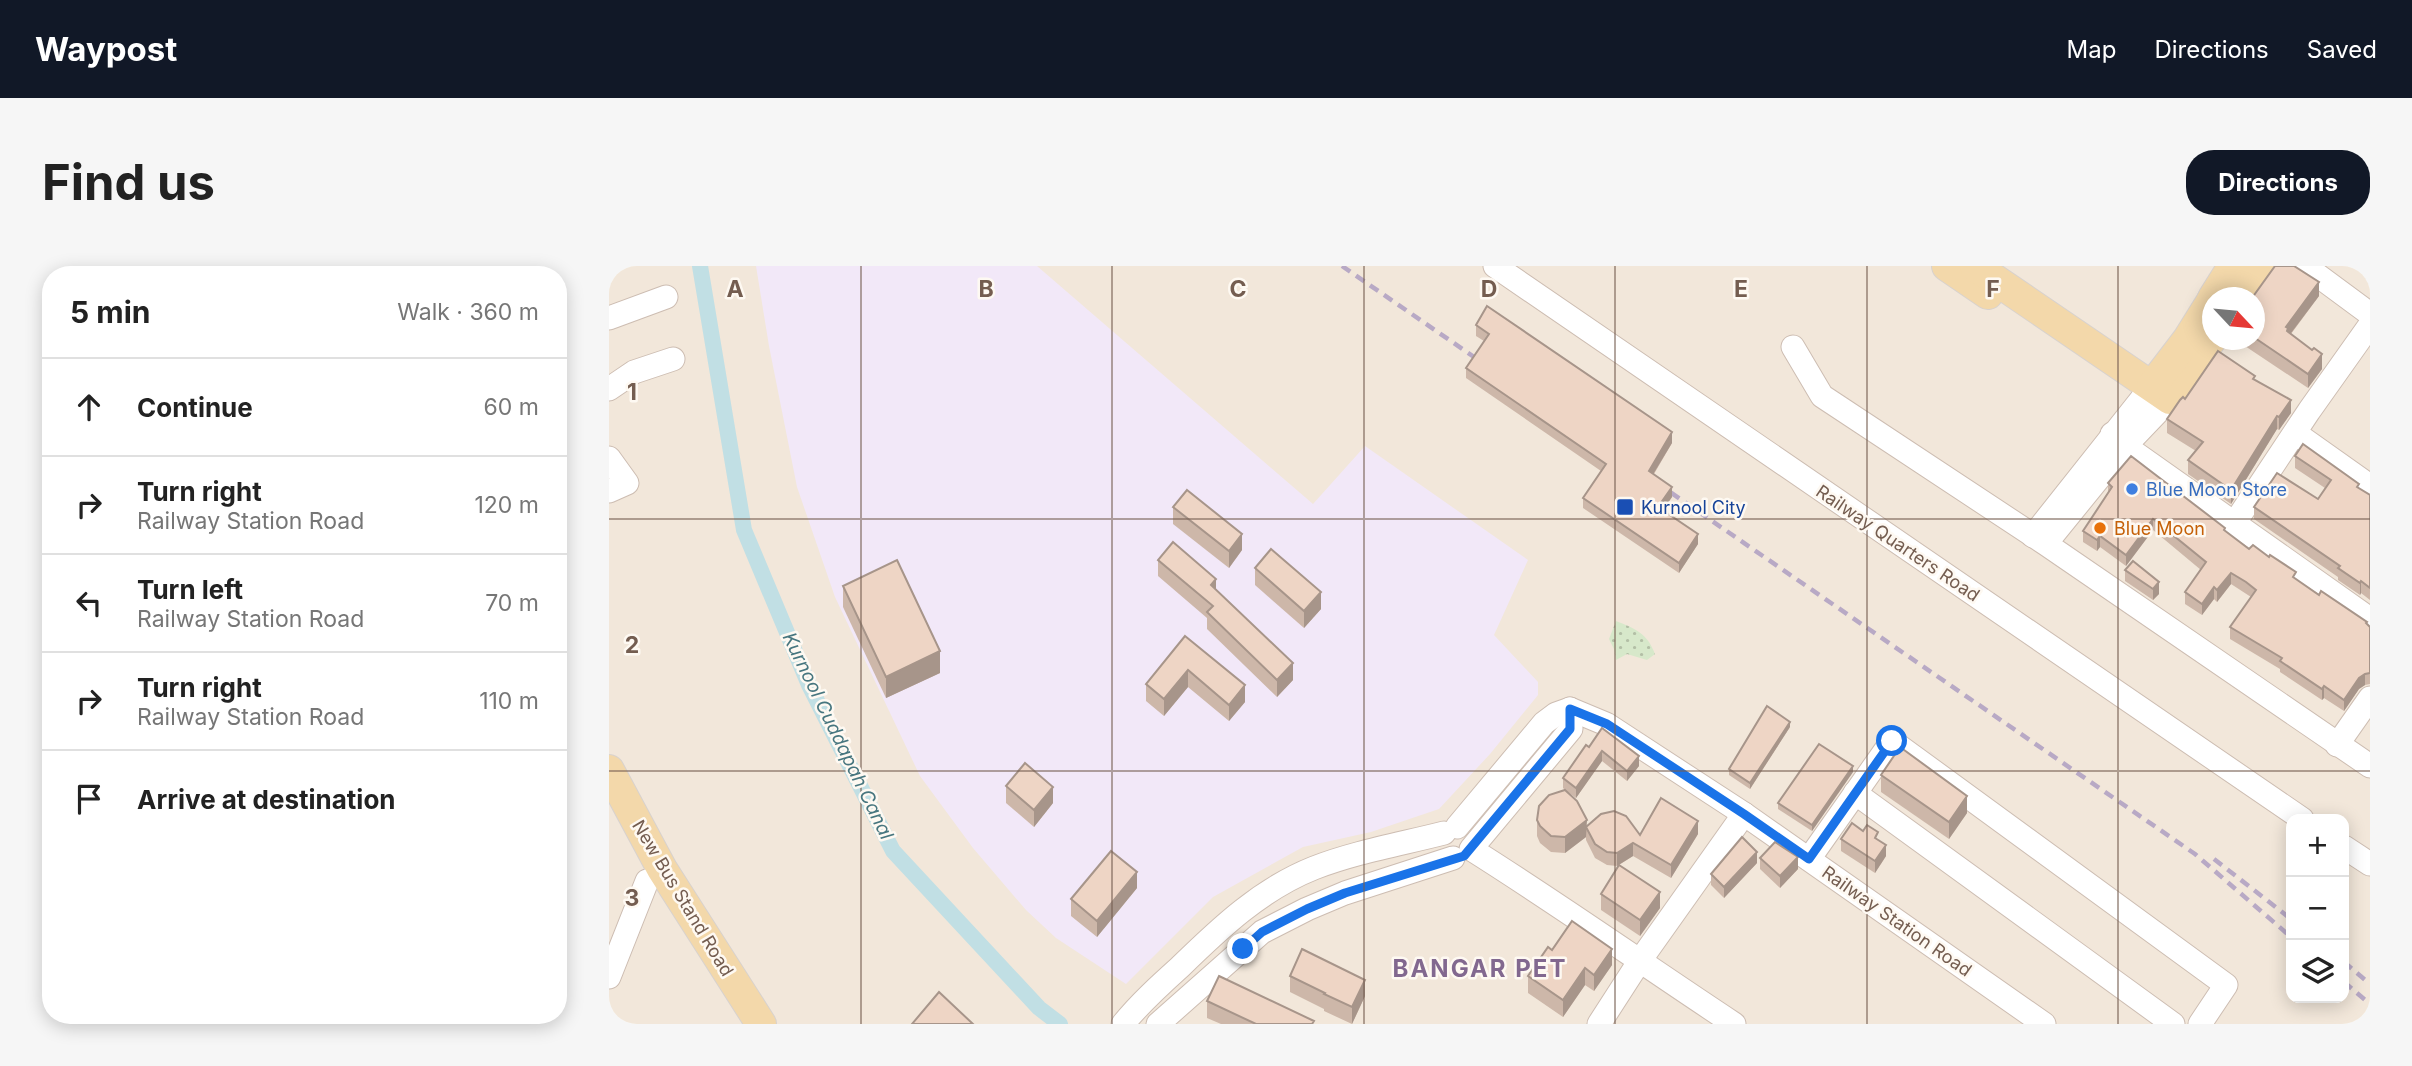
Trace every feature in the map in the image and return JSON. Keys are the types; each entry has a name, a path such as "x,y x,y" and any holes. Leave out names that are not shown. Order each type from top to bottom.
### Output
{"main road":[{"path":"1947,266 2155,399"},
{"path":"1975,266 2155,399"},
{"path":"2220,287 2233,266"},
{"path":"2246,287 2260,266"},
{"path":"2155,399 2202,315"},
{"path":"2155,399 2202,349"},
{"name":"New Bus Stand Road","path":"609,770 662,869 761,1024"},
{"name":"New Bus Stand Road","path":"609,804 647,881 739,1024"}],"street":[{"name":"Railway Quarters Road","path":"1495,266 2295,814"},
{"path":"2305,266 2370,314"},
{"path":"609,318 666,297"},
{"path":"2234,524 2370,325"},
{"path":"1793,347 1822,396 2040,540 2370,766"},
{"path":"609,389 635,372 673,359"},
{"path":"2040,540 2155,399"},
{"path":"2295,433 2370,486"},
{"path":"2119,440 2370,619"},
{"path":"609,458 627,483 609,492"},
{"path":"2337,745 2370,698"},
{"path":"1158,1024 1262,932 1345,893 1462,853 1570,729 1570,709 1556,714 1544,723 1450,830 1441,843 1442,848 1462,853 1563,907 1639,962 1734,1024"},
{"name":"Railway Station Road","path":"1570,709 1607,724 1744,814 1809,859 2020,1017 2044,1024"},
{"path":"1809,859 1892,741 2226,985 2200,1024"},
{"path":"1855,793 2173,1024"},
{"path":"1599,1024 1639,962 1744,814"},
{"path":"1129,1016 1214,934 1244,908 1276,886 1314,868 1450,830"},
{"path":"2349,850 2370,864"},
{"path":"609,977 647,881"}],"shaded area":[{"path":"609,266 2370,266 2370,1024 609,1024"},
{"path":"756,266 1037,266 1313,504 1365,446 1528,560 1494,635 1538,682 1538,695 1490,754 1439,809 1371,832 1303,847 1213,897 1126,984 1056,938 1026,910 973,848 920,776 835,597 797,487"}],"green space":[{"path":"1616,621 1640,633 1655,654 1647,660 1627,654 1616,660 1609,639"}],"building":[{"path":"2275,266 2294,266 2319,282 2286,327 2287,331 2312,350 2314,348 2322,354 2308,374 2265,345 2265,287 2260,287"},
{"path":"1487,306 1672,432 1649,471 1672,487 1658,507 1698,534 1679,563 1583,498 1606,464 1466,368 1489,334 1476,325"},
{"path":"2218,351 2255,376 2253,379 2291,400 2279,417 2277,416 2231,490 2188,460 2203,442 2167,419 2180,400 2183,397 2185,399"},
{"path":"2303,444 2370,495 2370,588 2254,507 2277,473 2318,499 2331,480 2295,456"},
{"path":"2131,456 2249,549 2253,545 2269,557 2270,555 2296,572 2293,577 2319,595 2321,591 2367,622 2370,627 2370,673 2359,678 2344,700 2324,686 2322,689 2280,661 2282,658 2230,627 2256,590 2246,582 2231,573 2217,590 2214,587 2202,604 2185,592 2206,562 2153,519 2126,555 2100,536 2097,540 2083,531 2112,487 2108,483"},
{"path":"1187,490 1242,534 1229,551 1173,507"},
{"path":"1173,542 1216,579 1211,585 1293,663 1277,680 1207,612 1213,606 1158,560"},
{"path":"1271,549 1321,592 1304,611 1255,568"},
{"path":"897,560 940,651 886,677 843,586"},
{"path":"2133,561 2159,582 2153,589 2125,570"},
{"path":"1185,636 1245,685 1229,705 1188,670 1164,699 1146,684"},
{"path":"1767,706 1790,722 1750,783 1729,769"},
{"path":"1602,728 1639,756 1627,771 1602,751 1576,788 1563,778 1586,745 1589,747"},
{"path":"1819,744 1853,766 1812,825 1778,803"},
{"path":"1900,747 1967,796 1949,822 1881,775"},
{"path":"1025,763 1053,787 1034,810 1006,786"},
{"path":"1565,790 1577,801 1587,820 1565,837 1551,836 1537,820 1539,806 1549,795"},
{"path":"1661,798 1698,821 1671,865 1633,843 1617,853 1607,852 1595,844 1586,827 1601,814 1614,811 1626,816 1640,835"},
{"path":"1852,823 1863,831 1867,825 1878,832 1875,838 1886,845 1875,861 1841,839"},
{"path":"1742,837 1757,852 1724,887 1711,874"},
{"path":"1775,842 1798,857 1780,876 1760,858"},
{"path":"1111,851 1137,872 1097,921 1071,899"},
{"path":"1619,865 1660,892 1640,920 1601,894"},
{"path":"1572,921 1612,949 1594,975 1585,968 1563,1000 1528,976 1548,947 1552,950"},
{"path":"1302,949 1365,980 1352,1007 1290,976"},
{"path":"1219,976 1314,1021 1312,1024 1256,1024 1207,1001"},
{"path":"939,992 973,1024 912,1024"}],"waterway":[{"name":"Kurnool Cuddapah Canal","path":"700,266 744,530 809,685 893,851 1039,1008 1060,1024"}],"railway":[{"path":"1342,266 1490,368"},
{"path":"1657,483 2195,854 2286,933"},
{"path":"2214,859 2286,915"},
{"path":"2349,966 2370,984"},
{"path":"2349,986 2370,1004"}],"place":[{"name":"Blue Moon Store","path":"2132,489"},
{"name":"Kurnool City","path":"1625,507"},
{"name":"Blue Moon","path":"2100,528"}],"district":[{"name":"BANGAR PET","path":"1480,968"}],"route":[{"path":"1243,949 1262,932 1345,893 1464,856 1570,729 1570,709 1607,724 1809,859 1892,741"}]}
